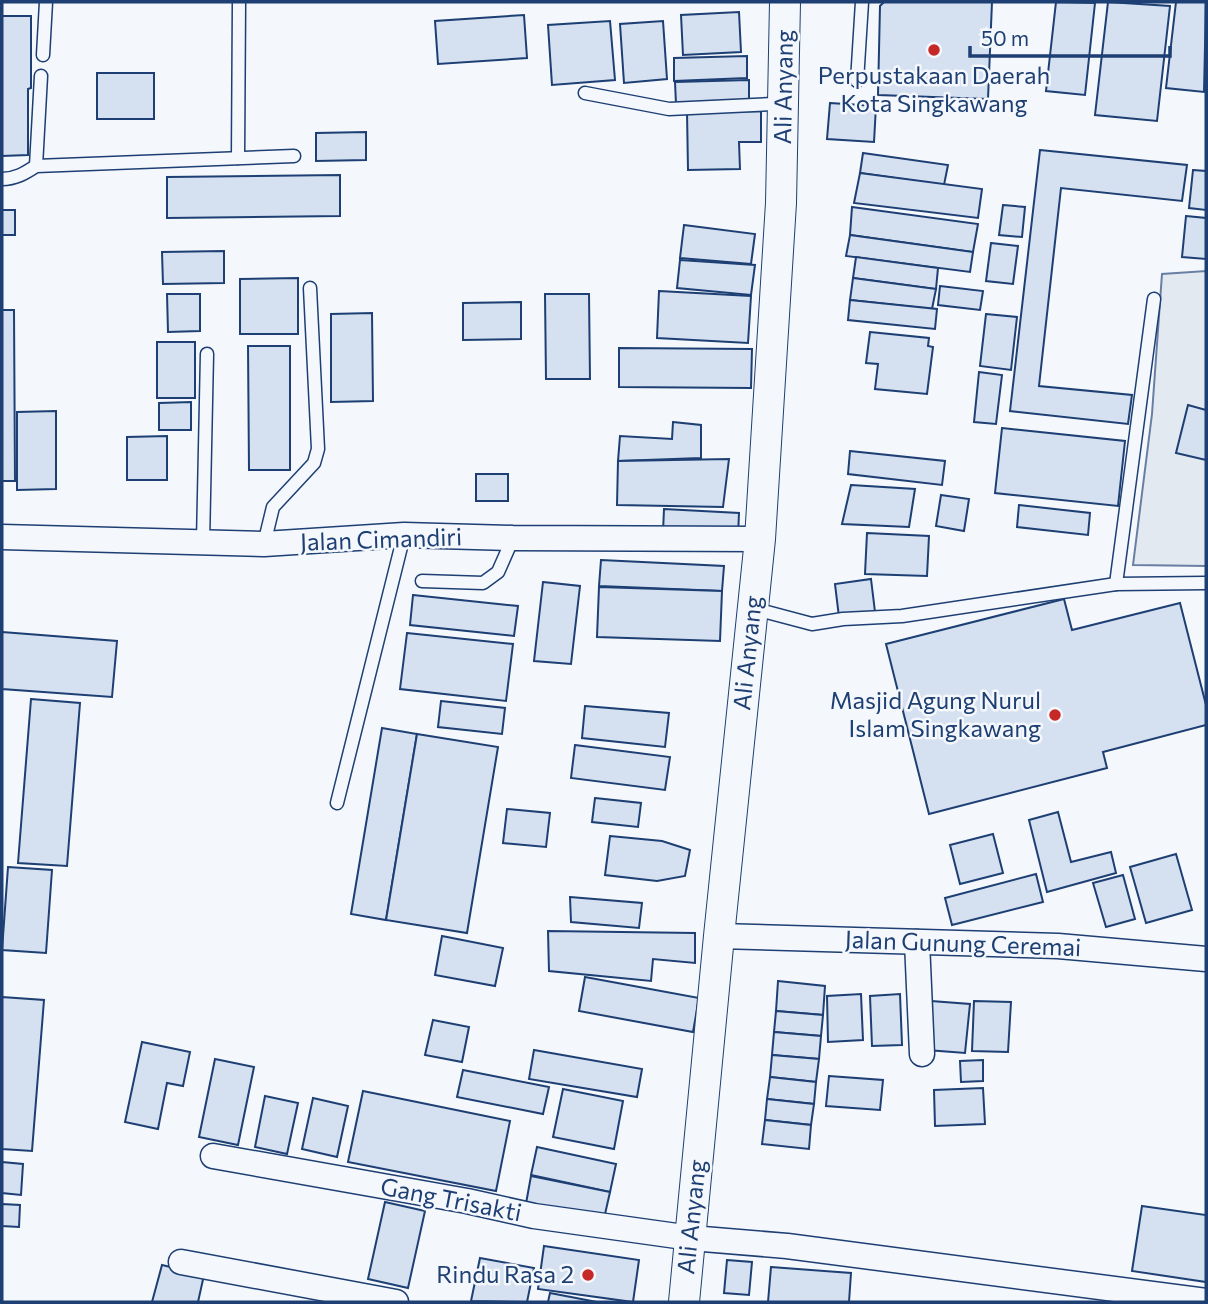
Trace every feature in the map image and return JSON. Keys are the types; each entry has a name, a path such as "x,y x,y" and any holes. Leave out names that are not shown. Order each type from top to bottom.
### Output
{"street":[{"name":"Ali Anyang","path":"684,1302 760,539 781,203 785,2"},
{"name":"Jalan Cimandiri","path":"2,537 264,544 404,535 760,539"},
{"name":"Jalan Gunung Ceremai","path":"719,936 1058,946 1206,959"},
{"path":"917,942 922,1054"},
{"name":"Gang Trisakti","path":"213,1156 467,1201 534,1216 691,1238 787,1246 1206,1301"},
{"path":"181,1262 396,1302"}],"lane":[{"path":"43,55 46,2"},
{"path":"238,158 239,2"},
{"path":"857,81 862,2"},
{"path":"36,166 41,76"},
{"path":"585,93 669,110 773,104 784,90"},
{"path":"2,179 11,179 36,166 294,156"},
{"path":"264,544 273,507 314,463 318,449 310,288"},
{"path":"1116,584 1154,299"},
{"path":"203,542 206,354"},
{"path":"337,803 404,535"},
{"path":"422,582 483,583 498,572 513,538"},
{"path":"752,608 813,624 843,619 902,616 1116,584 1206,583"}],"shaded area":[{"path":"1206,271 1206,566 1133,565 1152,414 1162,274"}],"building":[{"name":"Perpustakaan Daerah Kota Singkawang","path":"884,2 992,2 988,99 878,95 880,6"},
{"path":"1056,2 1095,3 1085,95 1046,91"},
{"path":"1108,2 1170,6 1157,121 1095,115"},
{"path":"1176,2 1206,2 1204,92 1166,88"},
{"path":"739,12 741,52 683,55 681,15"},
{"path":"524,15 527,58 438,64 435,21"},
{"path":"2,16 31,16 28,155 2,156"},
{"path":"610,21 615,80 552,85 548,25"},
{"path":"663,21 667,79 624,83 620,24"},
{"path":"747,56 747,78 674,81 674,58"},
{"path":"97,73 154,73 154,119 97,119"},
{"path":"749,80 749,102 676,104 675,82"},
{"path":"830,103 876,106 874,142 827,139"},
{"path":"761,111 761,142 739,142 740,169 688,170 687,112"},
{"path":"366,132 366,160 316,161 316,133"},
{"path":"1040,150 1187,165 1182,201 1061,188 1039,386 1132,395 1128,424 1010,411"},
{"path":"863,153 948,165 944,185 860,173"},
{"path":"1193,170 1206,171 1206,210 1189,208"},
{"path":"860,173 982,189 978,218 854,203"},
{"path":"340,175 340,216 167,218 167,177"},
{"path":"1003,205 1025,207 1022,237 999,235"},
{"path":"852,207 978,224 973,252 850,235"},
{"path":"2,210 15,210 15,235 2,235"},
{"path":"1186,216 1206,218 1206,259 1182,257"},
{"path":"684,225 755,234 751,264 680,258"},
{"path":"850,235 973,252 970,272 846,256"},
{"path":"991,243 1018,246 1013,284 986,281"},
{"path":"224,251 224,283 163,284 162,252"},
{"path":"856,257 938,268 936,289 853,278"},
{"path":"680,260 755,265 751,295 677,288"},
{"path":"298,278 298,334 240,334 240,279"},
{"path":"853,278 936,289 932,309 850,300"},
{"path":"940,286 983,291 980,310 938,305"},
{"path":"659,291 751,296 748,343 657,338"},
{"path":"167,294 200,294 200,331 168,332"},
{"path":"545,294 589,294 590,379 546,379"},
{"path":"850,300 937,309 935,329 848,320"},
{"path":"521,302 521,339 463,340 463,303"},
{"path":"2,310 14,310 15,481 2,481"},
{"path":"372,313 373,401 331,402 331,314"},
{"path":"986,314 1017,317 1011,370 980,366"},
{"path":"870,332 929,338 928,346 933,347 927,394 875,389 878,364 866,363"},
{"path":"157,342 195,342 195,398 157,398"},
{"path":"248,346 290,346 290,470 249,470"},
{"path":"619,348 752,349 751,388 619,387"},
{"path":"979,372 1002,375 996,424 974,422"},
{"path":"191,402 191,430 159,430 159,403"},
{"path":"1188,405 1206,410 1206,460 1176,453"},
{"path":"56,411 56,489 17,490 17,412"},
{"path":"673,422 701,425 701,458 618,461 620,436 672,439"},
{"path":"1002,428 1125,441 1118,506 995,493"},
{"path":"167,436 167,480 127,480 127,437"},
{"path":"850,451 945,461 942,485 848,474"},
{"path":"729,459 723,507 617,505 618,461"},
{"path":"476,474 508,474 508,501 476,501"},
{"path":"851,485 915,489 909,527 842,524"},
{"path":"941,495 969,499 964,531 936,526"},
{"path":"1019,505 1090,513 1088,535 1017,527"},
{"path":"664,509 739,513 738,536 663,532"},
{"path":"867,533 929,536 927,576 865,574"},
{"path":"601,560 724,566 722,591 599,586"},
{"path":"871,579 875,612 839,617 835,584"},
{"path":"543,582 580,586 571,664 534,661"},
{"path":"599,587 722,591 720,641 597,637"},
{"path":"413,595 518,606 514,636 410,625"},
{"name":"Masjid Agung Nurul Islam Singkawang","path":"1064,599 1072,630 1180,603 1206,705 1206,725 1103,752 1107,768 929,814 886,644"},
{"path":"2,632 117,641 112,697 2,689"},
{"path":"407,633 513,644 506,701 400,689"},
{"path":"31,699 80,703 67,866 18,863"},
{"path":"441,701 505,708 502,734 438,727"},
{"path":"585,706 669,713 665,747 582,738"},
{"path":"382,728 417,734 386,920 351,914"},
{"path":"417,734 498,747 467,933 386,920"},
{"path":"575,745 670,757 665,790 571,778"},
{"path":"595,798 641,803 638,827 592,822"},
{"path":"507,809 550,813 546,847 503,843"},
{"path":"1058,812 1071,862 1111,852 1116,873 1047,892 1029,820"},
{"path":"993,834 1003,873 960,884 950,845"},
{"path":"610,836 662,841 690,850 685,876 657,881 605,875"},
{"path":"1176,854 1192,910 1146,923 1130,867"},
{"path":"8,867 52,870 46,953 2,950"},
{"path":"1036,874 1043,902 952,925 945,898"},
{"path":"1123,875 1135,919 1106,927 1093,883"},
{"path":"570,897 642,903 639,928 571,922"},
{"path":"548,931 695,933 695,963 653,959 651,981 549,971"},
{"path":"442,936 503,948 495,986 435,975"},
{"path":"585,977 699,998 693,1032 579,1011"},
{"path":"778,981 825,986 823,1015 776,1011"},
{"path":"861,994 863,1040 828,1042 827,996"},
{"path":"900,994 902,1045 872,1046 870,996"},
{"path":"2,997 44,1000 32,1151 2,1149"},
{"path":"931,1001 970,1004 965,1053 927,1050"},
{"path":"974,1001 1011,1002 1008,1052 972,1051"},
{"path":"776,1011 823,1015 821,1036 774,1032"},
{"path":"433,1020 469,1027 462,1062 425,1055"},
{"path":"774,1032 821,1036 819,1059 772,1055"},
{"path":"142,1042 190,1052 183,1086 167,1083 158,1129 125,1122"},
{"path":"534,1050 642,1069 637,1097 529,1079"},
{"path":"772,1055 819,1059 816,1082 770,1077"},
{"path":"215,1059 254,1067 238,1145 199,1137"},
{"path":"983,1060 983,1081 961,1082 960,1061"},
{"path":"463,1070 549,1087 543,1114 457,1097"},
{"path":"829,1076 883,1080 880,1110 826,1106"},
{"path":"770,1077 816,1082 814,1104 767,1099"},
{"path":"983,1088 985,1124 935,1126 934,1090"},
{"path":"563,1089 623,1101 614,1149 553,1137"},
{"path":"363,1091 510,1121 496,1191 348,1162"},
{"path":"265,1096 298,1103 287,1154 255,1147"},
{"path":"313,1098 348,1106 337,1157 302,1149"},
{"path":"767,1099 814,1104 811,1125 765,1120"},
{"path":"765,1120 811,1125 809,1149 762,1144"},
{"path":"537,1147 616,1164 610,1192 531,1175"},
{"path":"2,1162 23,1164 21,1195 2,1193"},
{"path":"531,1176 610,1192 603,1223 525,1209"},
{"path":"385,1202 425,1211 408,1288 368,1279"},
{"path":"2,1204 20,1205 19,1227 2,1226"},
{"path":"1142,1206 1206,1215 1206,1282 1132,1271"},
{"name":"Rindu Rasa 2","path":"544,1246 639,1260 633,1302 538,1289"},
{"path":"480,1258 534,1268 527,1302 471,1301"},
{"path":"727,1260 752,1262 749,1295 724,1293"},
{"path":"162,1265 204,1275 198,1302 152,1302"},
{"path":"771,1267 851,1273 849,1302 768,1302"},
{"path":"550,1293 597,1302 548,1302"}],"place":[{"name":"Perpustakaan Daerah Kota Singkawang","path":"934,50"},
{"name":"Masjid Agung Nurul Islam Singkawang","path":"1055,715"},
{"name":"Rindu Rasa 2","path":"588,1275"}]}
